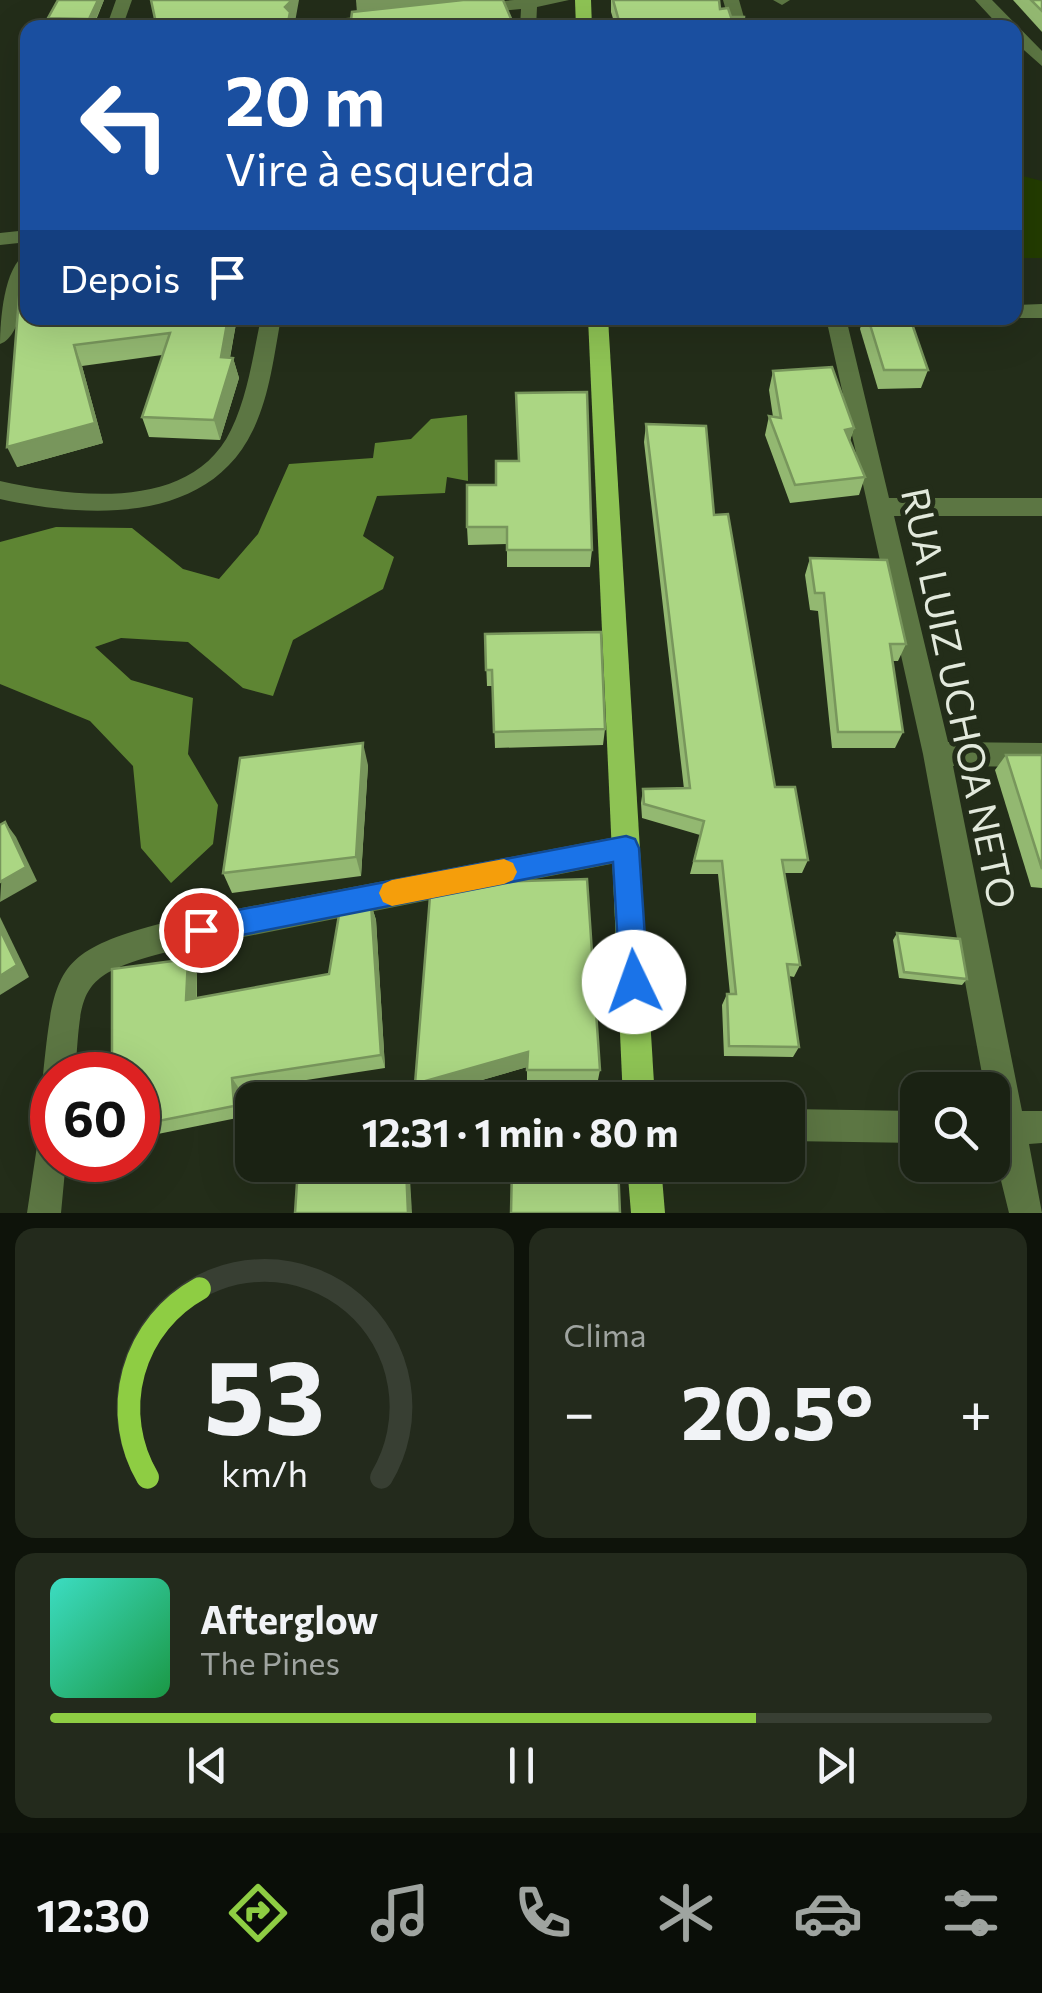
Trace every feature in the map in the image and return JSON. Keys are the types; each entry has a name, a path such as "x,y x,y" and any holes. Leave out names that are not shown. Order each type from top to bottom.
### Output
{"main road":[{"path":"598,325 638,1082"},
{"path":"645,1182 648,1213"}],"street":[{"path":"454,11 561,0"},
{"path":"983,0 1002,20"},
{"path":"379,20 400,17"},
{"path":"1022,40 1042,60"},
{"path":"0,337 20,282"},
{"path":"0,490 85,503 134,500 180,487 218,465 237,440 251,405 269,325"},
{"name":"RUA LUIZ UCHOA NETO","path":"838,325 937,754 991,1072"},
{"path":"882,507 1042,506"},
{"path":"937,754 1042,755"},
{"path":"62,1052 67,991 82,968 102,955 163,938 626,848"},
{"path":"805,1126 900,1127"},
{"path":"1010,1128 1042,1128"},
{"name":"RUA LUIZ UCHOA NETO","path":"1010,1161 1026,1213"},
{"path":"44,1213 47,1182"}],"shaded area":[{"path":"1022,176 1042,181 1042,258 1022,258"},
{"path":"467,415 468,481 447,477 445,493 377,496 363,536 394,557 383,589 293,640 273,696 243,688 188,642 121,638 95,647 131,680 193,698 188,754 218,805 213,844 171,883 141,848 133,766 90,721 0,684 0,542 56,527 132,528 183,569 219,579 258,534 289,464 373,458 375,443 411,439 431,419"}],"building":[{"path":"58,0 98,0 89,19 48,18"},
{"path":"151,0 292,0 285,7 290,12 288,20 155,20"},
{"path":"463,0 503,0 512,20 351,20 352,12"},
{"path":"613,0 719,0 720,9 728,8 731,17 744,17 744,20 619,20"},
{"path":"20,285 20,325 227,325 221,357 233,358 214,420 142,417 170,333 74,345 95,423 7,447"},
{"path":"870,325 912,325 928,370 884,370"},
{"path":"832,367 854,428 845,430 865,477 795,485 769,416 781,418 773,371"},
{"path":"587,392 592,550 507,550 507,527 467,527 467,485 496,485 496,461 519,461 516,393"},
{"path":"646,424 706,426 714,515 728,514 775,787 795,787 808,860 782,860 800,965 787,964 799,1047 729,1046 727,994 736,994 722,861 694,861 704,821 644,804 643,789 690,788"},
{"path":"810,558 887,560 906,644 890,644 903,732 838,732 824,593 815,593"},
{"path":"601,632 605,729 494,732 492,670 486,670 485,634"},
{"path":"363,743 356,857 223,873 240,758"},
{"path":"1006,755 1042,755 1042,869"},
{"path":"5,822 26,867 0,882 0,825"},
{"path":"587,879 600,1070 527,1070 528,1052 415,1082 431,884"},
{"path":"371,904 381,1055 232,1078 234,1106 160,1121 160,1052 112,1052 112,969 188,959 186,1000 329,974 340,909"},
{"path":"0,930 17,965 0,976"},
{"path":"897,933 960,939 967,979 904,972"},
{"path":"297,1182 407,1182 408,1213 295,1213"},
{"path":"512,1182 619,1182 620,1213 511,1213"}],"slow traffic":[{"path":"392,893 504,872"}],"route":[{"path":"201,930 626,848 634,982"}]}
